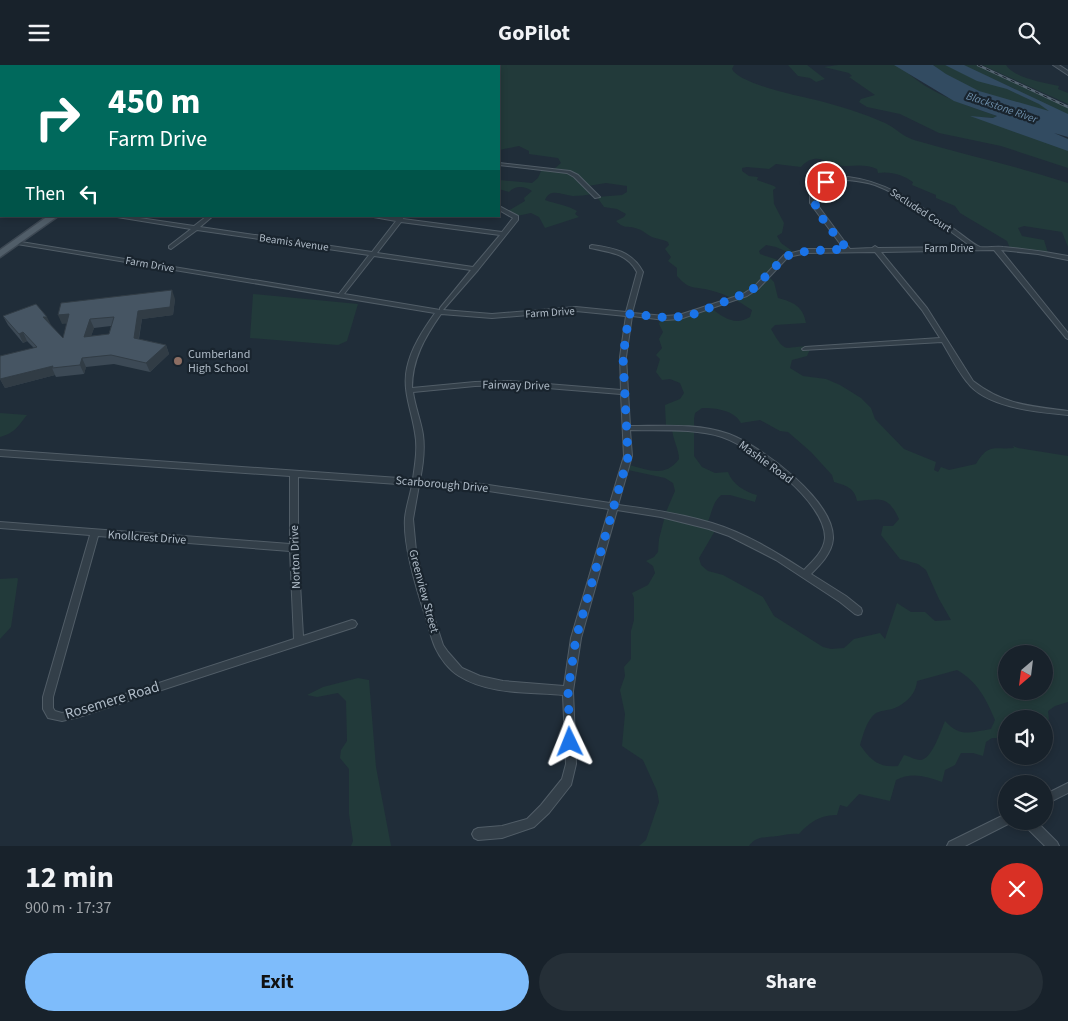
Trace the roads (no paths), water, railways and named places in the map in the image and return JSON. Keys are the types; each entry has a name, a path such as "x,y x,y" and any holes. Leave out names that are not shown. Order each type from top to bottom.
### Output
{"main road":[{"path":"0,254 53,217"}],"street":[{"path":"1056,65 1068,73"},
{"path":"500,164 568,173 576,176 597,197"},
{"name":"Secluded Court","path":"847,249 814,203 812,197 818,185 839,179 864,181 881,185 898,194 978,248"},
{"name":"Greenview Street","path":"500,208 516,217 476,269 440,311 422,336 410,363 409,390 420,442 409,519 414,564 438,646 445,657 468,677 483,681 568,691"},
{"name":"Beamis Avenue","path":"120,217 476,269"},
{"path":"171,247 210,217"},
{"path":"386,217 504,234"},
{"path":"340,296 401,218"},
{"name":"Farm Drive","path":"17,242 340,296 440,311 492,316 576,309 671,318 694,314 751,291 786,256 807,251 875,248 996,248 1038,252 1068,258"},
{"path":"478,834 502,832 530,823 545,809 567,781 571,764 568,691 582,615 628,457 623,392 623,357 629,314 640,275 639,268 633,260 610,250 592,247"},
{"path":"875,248 909,289 945,340 970,383 992,399 1023,407 1068,413"},
{"path":"996,248 1068,337"},
{"path":"805,349 945,340"},
{"name":"Fairway Drive","path":"409,390 510,383 623,392"},
{"name":"Mashie Road","path":"627,428 702,431 720,435 751,449 779,469 796,484 817,508 828,530 828,544 825,551 805,575"},
{"name":"Scarborough Drive","path":"0,453 482,487 661,514 711,526 758,547 843,599 858,611"},
{"name":"Norton Drive","path":"294,474 294,548 299,639"},
{"name":"Knollcrest Drive","path":"0,525 294,548"},
{"name":"Rosemere Road","path":"95,533 48,697 48,709 52,715 62,717 79,713 352,623"},
{"path":"1053,796 1068,788"},
{"path":"953,846 998,823"},
{"path":"1037,830 1052,846"}],"water":[{"name":"Blackstone River","path":"894,65 933,65 979,91 1049,111 1039,104 1007,89 977,81 945,65 964,65 1068,114 1068,137 1054,133 1068,139 1068,151 970,116 993,118 997,116 954,101"}],"railway":[{"path":"978,65 1068,107"}],"place":[{"name":"Cumberland High School","path":"178,361"}]}
